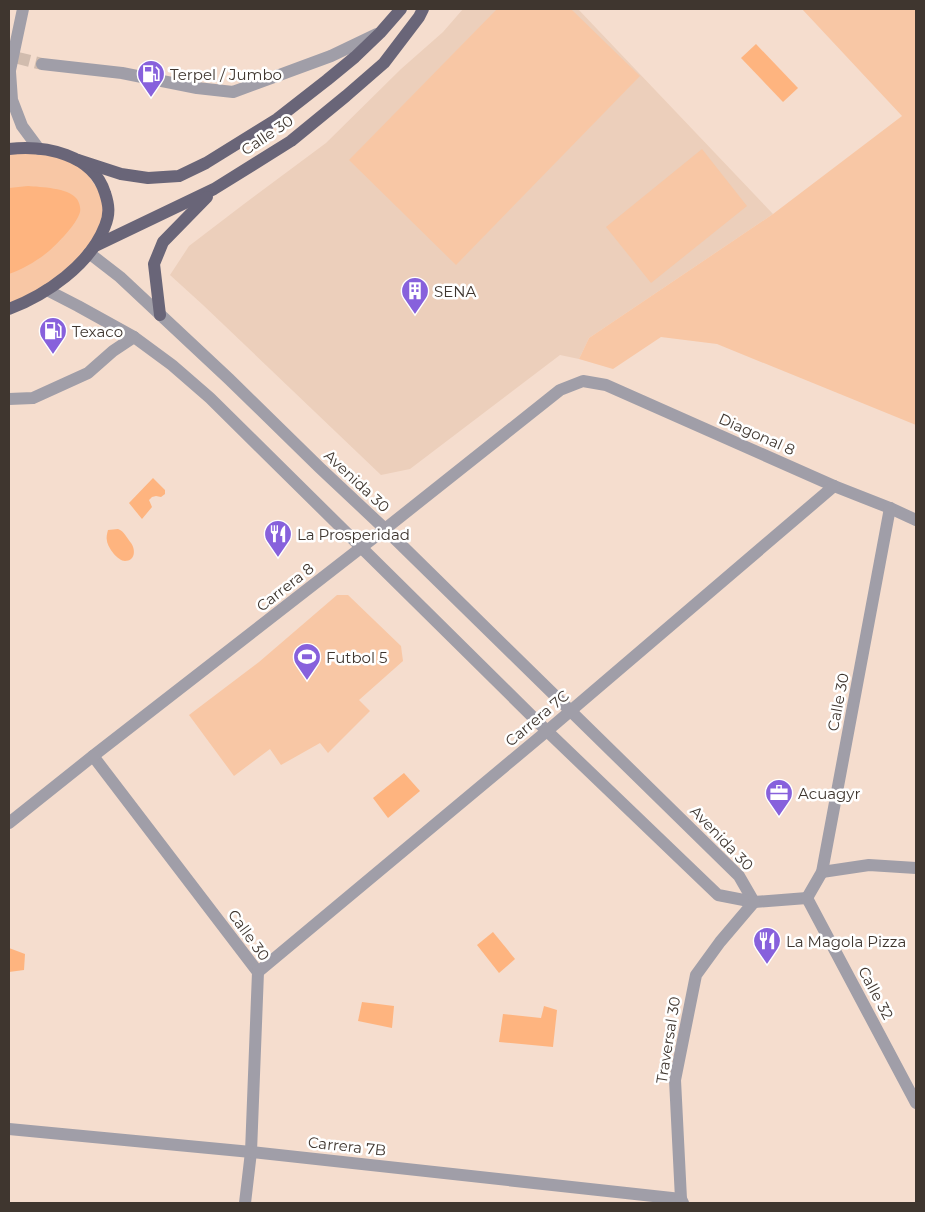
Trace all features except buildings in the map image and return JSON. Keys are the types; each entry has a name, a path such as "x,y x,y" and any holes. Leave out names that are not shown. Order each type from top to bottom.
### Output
{"main road":[{"name":"Calle 30","path":"9,149 38,149 59,152 121,174 148,178 179,176 206,163 277,119 354,57 380,33 401,9"},
{"name":"Calle 30","path":"92,250 214,190 291,141 384,63 423,9"},
{"path":"9,310 47,290 67,275 92,250 106,225 109,206 103,187 92,170 78,160"},
{"path":"160,315 154,264 163,242 214,190"}],"street":[{"path":"23,9 16,58 9,73 12,100 22,126 38,149"},
{"path":"42,64 122,73 197,88 233,92 331,56 380,33"},
{"name":"Avenida 30","path":"92,250 229,379 739,876 754,902"},
{"path":"47,290 134,337 172,365 210,398 547,731 718,894 754,902 807,898"},
{"path":"9,399 33,398 88,373 112,351 134,337"},
{"name":"Carrera 8","path":"9,823 385,530 560,390 583,381"},
{"name":"Diagonal 8","path":"583,381 606,385 834,486 916,520"},
{"name":"Carrera 7C","path":"258,972 547,731 834,486"},
{"name":"Calle 30","path":"807,898 822,872 890,508"},
{"name":"Calle 30","path":"93,756 258,972 252,1152 245,1203"},
{"path":"822,872 869,865 916,868"},
{"name":"Calle 32","path":"807,898 916,1103"},
{"name":"Traversal 30","path":"682,1201 676,1080 696,975 720,942 754,902"},
{"name":"Carrera 7B","path":"9,1129 252,1152 682,1201"}],"shaded area":[{"path":"463,9 578,9 773,214 589,338 579,359 560,355 410,469 381,475 170,275 189,246 326,143 401,69 443,32"},
{"path":"497,9 571,9 640,76 456,265 349,160"},
{"path":"802,9 916,9 916,425 717,344 661,337 613,369 579,359 589,338 773,214 902,116"},
{"path":"756,44 798,88 783,102 741,58"},
{"path":"9,149 78,160 109,206 82,261 9,309"},
{"path":"702,149 747,206 651,283 606,227"},
{"path":"28,186 67,192 76,198 79,203 80,212 71,228 49,251 30,264 9,274 9,188"},
{"path":"153,478 165,490 165,494 161,497 152,497 149,500 152,507 142,519 129,503"},
{"path":"118,529 122,531 134,549 133,557 128,561 119,559 108,544 108,530"},
{"name":"Futbol 5","path":"337,595 348,595 401,646 403,661 359,700 370,711 328,753 320,743 281,765 270,749 234,776 189,715 259,662"},
{"path":"404,773 420,791 388,818 373,798"},
{"path":"493,932 515,959 499,973 477,945"},
{"path":"9,948 25,954 24,970 9,972"},
{"path":"362,1002 394,1006 392,1028 358,1021"},
{"path":"544,1006 557,1010 553,1047 499,1042 503,1014 541,1018"}],"tunnel":[{"path":"18,58 42,64"}],"place":[{"name":"Terpel / Jumbo","path":"151,98"},
{"name":"SENA","path":"415,315"},
{"name":"Texaco","path":"53,355"},
{"name":"La Prosperidad","path":"278,558"},
{"name":"Futbol 5","path":"307,681"},
{"name":"Acuagyr","path":"779,817"},
{"name":"La Magola Pizza","path":"767,965"}]}
